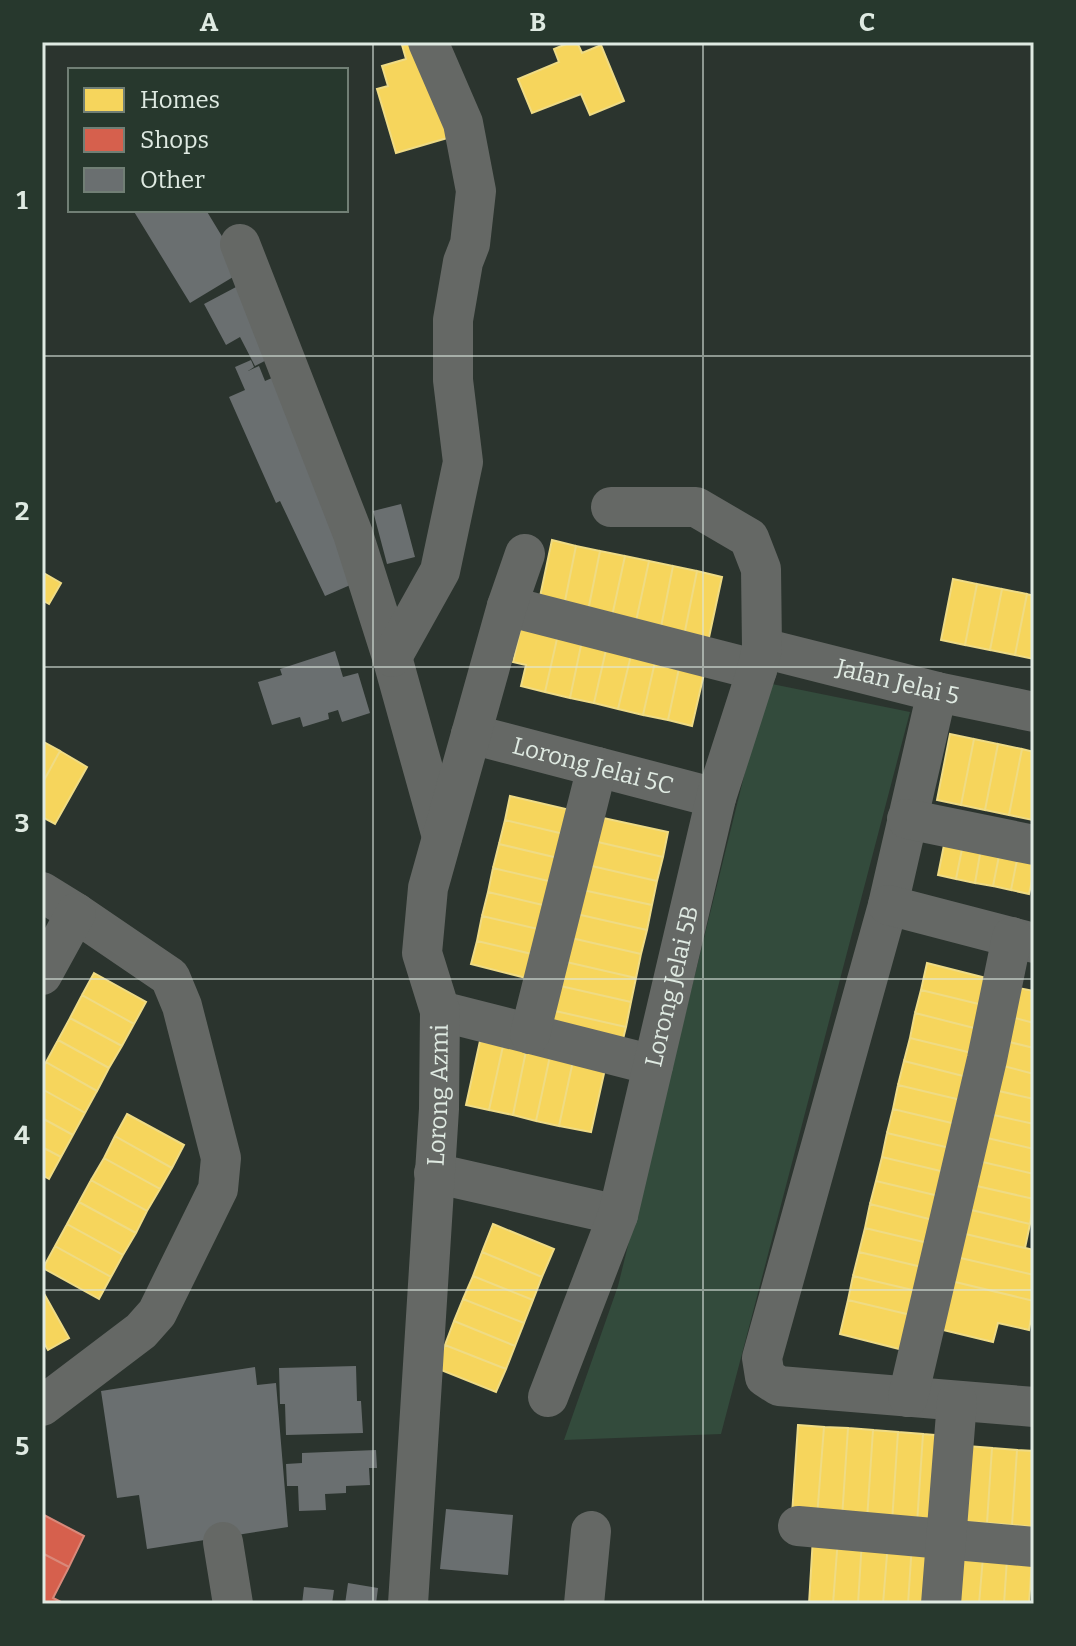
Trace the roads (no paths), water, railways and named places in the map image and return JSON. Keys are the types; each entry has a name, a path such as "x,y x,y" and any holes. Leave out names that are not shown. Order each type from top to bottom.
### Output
{"street":[{"path":"392,657 440,571 463,462 453,380 453,320 463,262 470,244 476,191 463,123 428,42"},
{"path":"240,244 353,534 392,657 442,837"},
{"name":"Lorong Jelai 5B","path":"548,1397 618,1215 716,798 759,659 761,569 749,538 696,507 611,507"},
{"name":"Lorong Azmi","path":"408,1604 439,1109 440,1011 422,953 428,888 507,606 525,554"},
{"name":"Jalan Jelai 5","path":"507,606 1034,712"},
{"path":"937,692 888,905 762,1358 765,1377 779,1386 1034,1407"},
{"name":"Lorong Jelai 5C","path":"471,734 716,798"},
{"path":"530,1034 597,767"},
{"path":"907,819 1034,845"},
{"path":"42,892 170,977 182,1006 221,1158 218,1189 157,1313 141,1331 42,1406"},
{"path":"888,905 1023,940 987,1059 908,1397"},
{"path":"42,975 76,913"},
{"path":"440,1011 653,1065"},
{"path":"434,1173 618,1215"},
{"path":"941,1604 957,1401"},
{"path":"798,1526 1034,1547"},
{"path":"584,1604 591,1531"},
{"path":"223,1542 233,1604"}]}
